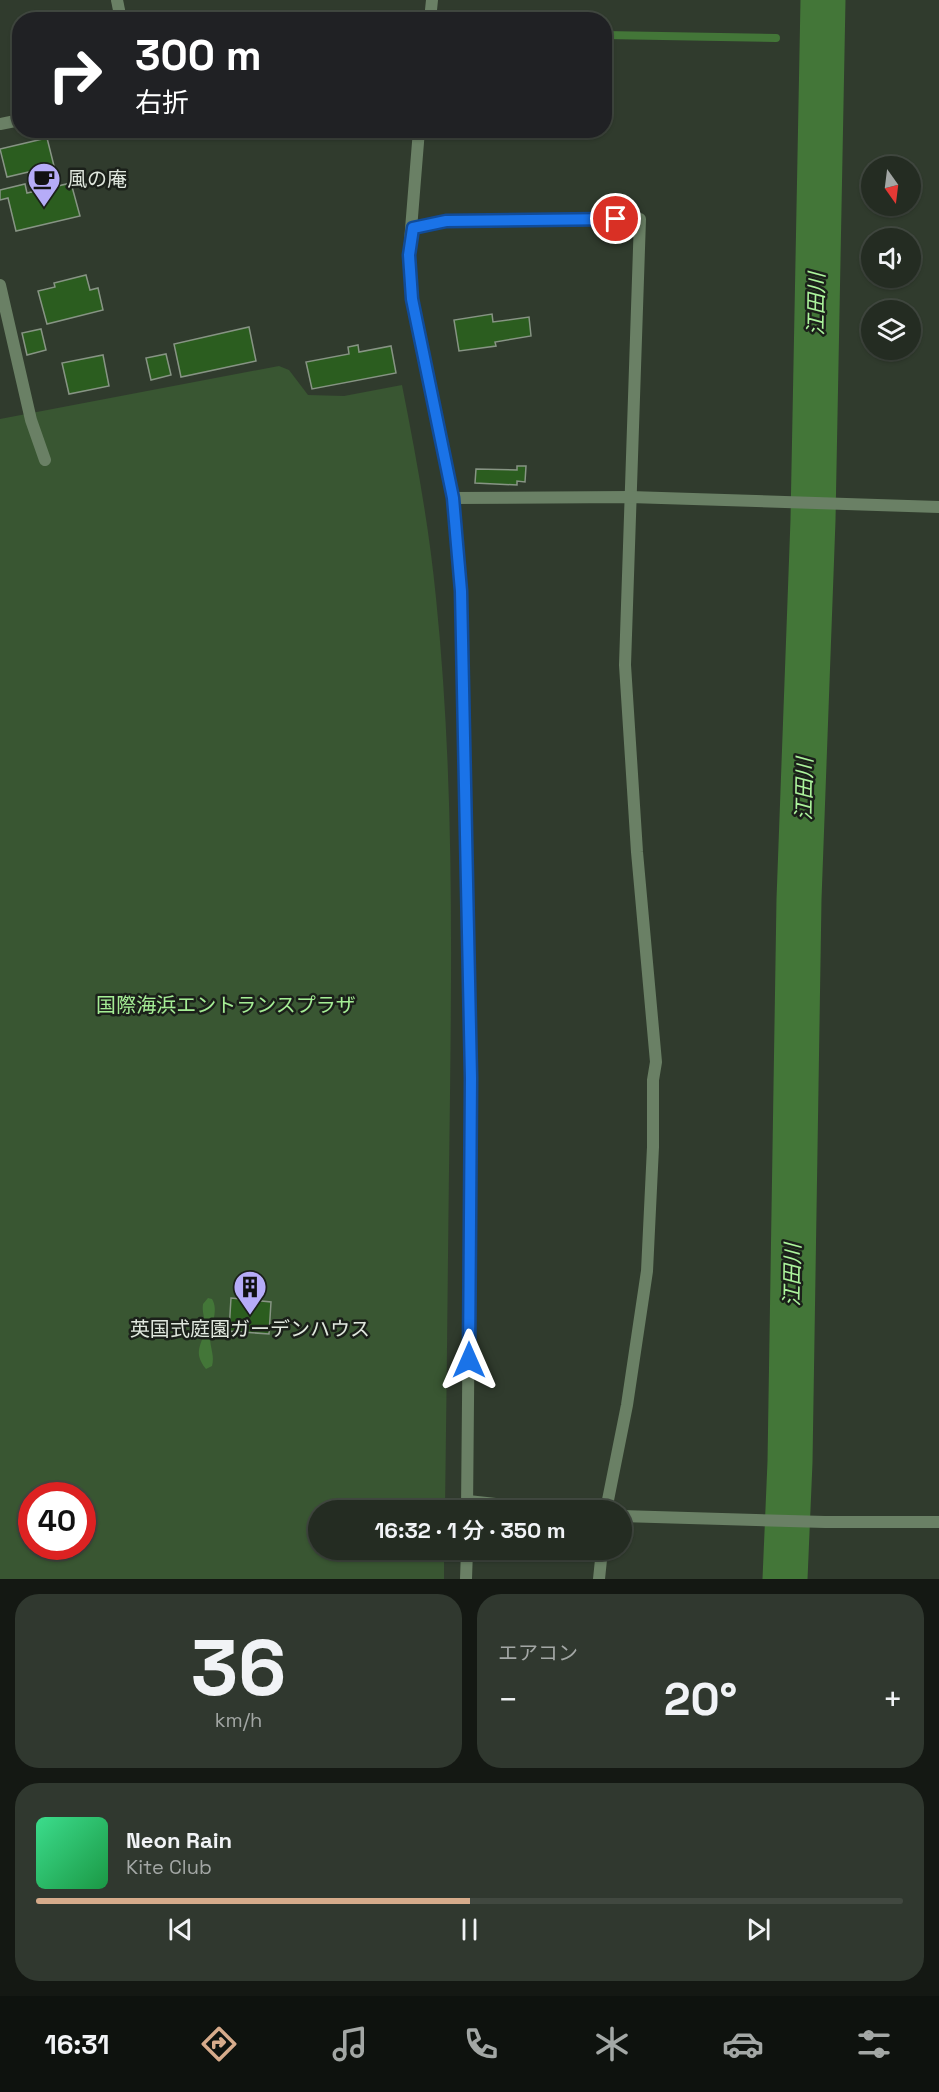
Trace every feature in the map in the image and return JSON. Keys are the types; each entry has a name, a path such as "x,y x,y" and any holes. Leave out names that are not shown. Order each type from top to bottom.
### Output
{"street":[{"path":"418,138 413,228 409,255 412,299 453,498 461,591 470,1056 467,1500"},
{"path":"413,228 446,221 640,219 625,665 637,852 656,1062 653,1080 653,1147 647,1271 627,1406 608,1500"},
{"path":"0,285 31,420 45,460"},
{"path":"453,498 630,497 939,507"},
{"path":"632,1516 825,1522 939,1522"},
{"path":"466,1579 467,1560"},
{"path":"599,1579 601,1560"}],"green space":[{"name":"国際海浜エントランスプラザ","path":"279,366 289,370 308,395 344,396 402,385 422,491 433,571 446,722 451,972 445,1500 308,1500 308,1560 444,1560 444,1579 0,1579 0,419"}],"shaded area":[{"path":"208,1298 212,1299 215,1313 210,1337 213,1362 212,1366 206,1369 201,1362 199,1351 205,1330 203,1304"}],"building":[{"path":"47,138 54,166 7,177 0,149"},
{"name":"風の庵","path":"71,183 80,216 16,231 8,198 0,200 0,190 25,184 27,193"},
{"path":"86,275 90,290 98,288 103,310 47,324 38,291 55,287 54,283"},
{"path":"492,314 493,322 529,317 531,336 495,342 496,346 459,351 454,320"},
{"path":"249,327 256,361 181,377 174,344"},
{"path":"41,329 46,350 27,355 22,333"},
{"path":"358,345 359,352 391,346 396,373 312,389 306,362 349,354 348,347"},
{"path":"166,354 171,375 151,380 146,358"},
{"path":"103,355 109,386 69,394 62,363"},
{"path":"517,466 526,466 525,482 517,481 517,485 475,483 476,469 517,470"},
{"name":"英国式庭園ガーデンハウス","path":"231,1298 271,1302 269,1334 229,1331"}],"waterway":[{"name":"江田川","path":"785,1579 790,1462 799,899 813,520 823,0"},
{"path":"612,35 776,38"}],"place":[{"name":"風の庵","path":"44,208"},
{"name":"英国式庭園ガーデンハウス","path":"250,1316"}],"route":[{"path":"469,1360 471,1078 461,591 453,498 412,299 409,255 413,228 446,221 616,219"}]}
